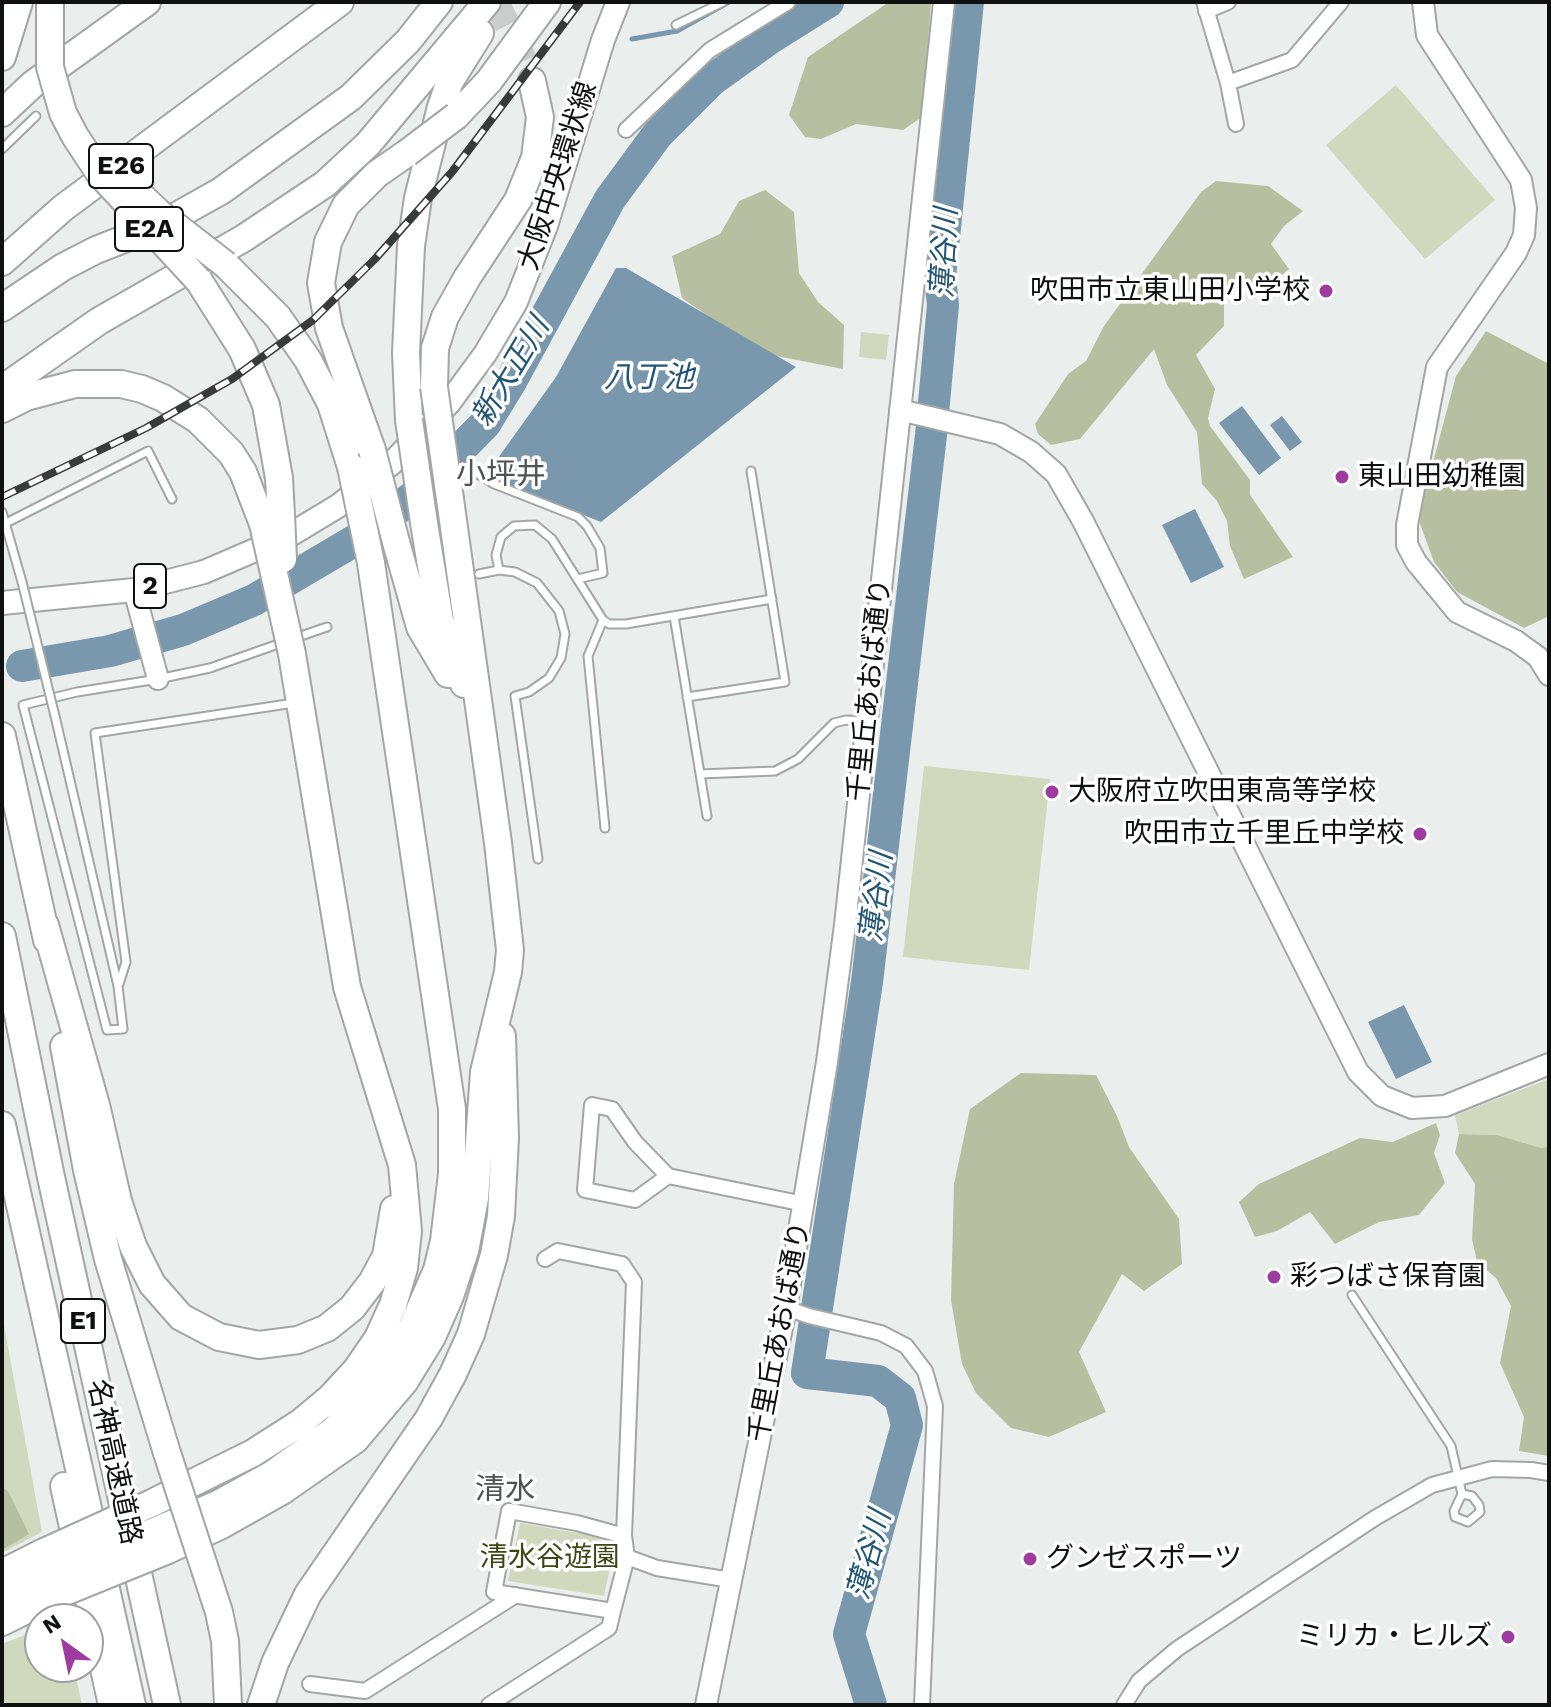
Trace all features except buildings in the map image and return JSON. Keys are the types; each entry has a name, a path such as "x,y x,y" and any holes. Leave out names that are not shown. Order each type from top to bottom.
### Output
{"highway":[{"path":"2,57 19,2"},
{"path":"2,1598 48,1575 152,1503 221,1470 300,1423 345,1383 378,1338 400,1285 408,1231 402,1165 347,987 272,519 279,478 266,405 242,349 199,281 100,174 75,136 63,113 50,67 50,2"},
{"path":"67,2 66,66 76,101 91,132 144,199 226,265 278,317 308,360 331,404 351,467 371,563 452,1109 452,1174 444,1241 437,1270 412,1327 382,1374 349,1415 314,1446 165,1539"},
{"path":"2,113 33,84 147,2"},
{"name":"E26","path":"2,262 63,208 340,2"},
{"name":"E2A","path":"2,308 63,267 194,207 291,142 351,97 381,69 439,2"},
{"path":"2,389 99,321 244,238 325,184 368,144 487,2"},
{"path":"482,737 440,621 409,420 406,353 411,246 426,162 450,81 505,2"},
{"path":"482,737 420,627 372,450 329,328 321,283 328,242 346,205 377,174 456,116 489,81 547,2"},
{"path":"2,1573 48,1575 250,1511 355,1440 390,1401 426,1348 450,1296 471,1224 484,1072 508,972 509,928 434,387 435,348 445,317 518,200 535,158 540,117 532,81"},
{"path":"2,409 26,397 75,384 121,384 142,389 198,420 231,453 272,519"},
{"path":"2,736 45,925 96,1105 118,1201 133,1246 147,1274 165,1301 181,1317 201,1329 238,1342 259,1345 298,1340 340,1319 372,1282 386,1256 393,1229 394,1205 374,1077"},
{"path":"45,925 87,1170 108,1259 219,1612 225,1641 228,1705"},
{"name":"名神高速道路","path":"2,936 51,1177 167,1705"},
{"path":"261,1705 281,1651 308,1594 429,1418 471,1334 494,1255 503,1192 501,1000"},
{"name":"名神高速道路","path":"2,1125 132,1705"},
{"path":"15,1188 57,1452 112,1705"},
{"path":"2,1622 48,1575"}],"main road":[{"name":"大阪中央環状線","path":"2,603 134,590 204,572 290,535 338,506 391,464 449,403 485,354 516,302 546,226 603,40 618,2"}],"street":[{"path":"626,130 710,50 788,2"},
{"name":"千里丘あおば通り","path":"706,1705 786,1308 829,1047 867,722 910,412 944,2"},
{"path":"1228,2 1205,6 1228,83 1236,124"},
{"path":"1228,83 1292,60 1341,2"},
{"path":"1423,2 1427,35 1521,180 1526,208 1524,235 1516,253 1437,367 1407,525 1407,545 1416,562 1457,612 1516,641 1538,657 1549,675"},
{"path":"910,412 1000,434 1031,452 1056,474 1083,521 1358,1072 1382,1096 1412,1108 1445,1106 1549,1064"},
{"path":"134,590 156,669"},
{"path":"668,1176 635,1200 585,1190 592,1105 612,1109 635,1142 668,1176 804,1204"},
{"path":"489,1705 609,1628 627,1557 624,1536 634,1282 622,1264 558,1251 545,1259"},
{"path":"786,1308 881,1333 906,1346 925,1371 935,1406 922,1705"},
{"path":"1124,1705 1139,1681 1177,1649 1375,1518 1432,1485 1492,1469 1549,1473"},
{"path":"613,1611 494,1592 509,1511 577,1523 624,1536"},
{"path":"627,1557 657,1568 731,1580"},
{"path":"310,1684 365,1691 516,1595"}],"lane":[{"path":"676,25 723,2"},
{"path":"2,149 36,116"},
{"path":"6,523 148,451 172,499"},
{"path":"470,469 494,484 578,517 587,526 600,548 603,573 578,579"},
{"path":"687,697 785,682 751,471"},
{"path":"2,512 22,582 55,716 118,986 123,1029 107,1030 23,705 77,692 156,669 210,668 327,627"},
{"path":"499,570 496,555 501,537 514,526 535,525 552,539 603,620 609,624 626,624 772,599"},
{"path":"479,574 499,570 526,576 545,590 559,611 565,634 561,658 549,678 529,692 515,696 538,859"},
{"path":"674,616 707,816"},
{"path":"603,620 588,656 605,828"},
{"path":"118,986 126,962 95,733 300,703"},
{"path":"700,774 783,769 798,759 834,723 846,720 867,722"},
{"path":"1352,1295 1451,1446 1462,1494"}],"green space":[{"path":"889,2 931,2 922,117 903,130 856,124 821,139 805,137 789,115 808,57"},
{"path":"1396,85 1495,200 1425,259 1326,145"},
{"path":"1216,181 1268,186 1303,211 1284,226 1271,244 1289,269 1258,295 1247,283 1224,300 1224,326 1196,355 1215,389 1208,418 1210,426 1250,480 1250,495 1293,557 1244,579 1230,546 1227,521 1217,501 1202,484 1197,432 1167,385 1154,349 1080,439 1051,445 1038,434 1035,424 1068,374 1086,361 1104,326 1201,192"},
{"path":"765,190 794,212 799,273 818,302 844,325 843,369 761,353 682,298 672,256 720,234 739,201"},
{"path":"1486,331 1549,364 1549,616 1524,628 1457,592 1434,562 1418,518 1456,376"},
{"path":"861,332 889,335 886,360 859,357"},
{"path":"924,766 1050,779 1029,970 903,957"},
{"path":"1021,1073 1096,1075 1129,1147 1179,1219 1182,1264 1144,1291 1122,1274 1079,1352 1106,1412 1049,1437 1011,1428 976,1393 962,1364 951,1300 954,1184 970,1109"},
{"path":"1549,1079 1549,1146 1542,1148 1497,1135 1459,1134 1455,1115"},
{"path":"1436,1123 1440,1135 1434,1153 1445,1183 1419,1215 1379,1222 1335,1244 1310,1212 1277,1231 1255,1237 1239,1202 1259,1184 1360,1138 1393,1142"},
{"path":"1459,1134 1497,1135 1542,1148 1549,1146 1549,1456 1519,1451 1524,1417 1500,1363 1511,1306 1496,1278 1477,1262 1472,1239 1475,1184 1455,1153"},
{"path":"2,1314 42,1532 2,1553"},
{"path":"2,1487 8,1491 29,1534 2,1550"},
{"name":"清水谷遊園","path":"520,1523 595,1536 614,1549 604,1596 508,1581"},
{"path":"24,1635 24,1683 77,1683 82,1705 2,1705 2,1644"}],"water":[{"name":"八丁池","path":"616,268 626,268 796,367 601,522 491,478 488,472 556,377"},
{"path":"1242,406 1281,458 1259,475 1219,423"},
{"path":"1282,416 1302,442 1290,451 1270,425"},
{"path":"1195,509 1224,567 1191,583 1162,525"},
{"path":"1404,1005 1432,1062 1396,1079 1368,1022"}],"waterway":[{"path":"632,39 677,31 729,2"},
{"name":"新大正川","path":"22,666 110,651 183,630 254,600 359,538 414,496 485,424 610,199 657,135 712,80 828,2"},
{"name":"薄谷川","path":"871,1705 849,1634 907,1425 900,1398 878,1381 807,1373 867,982 931,435 943,305 940,277 968,2"}],"tunnel":[{"path":"496,2 532,81"}],"railway":[{"path":"2,497 146,428 232,379 313,320 375,259 452,172 580,2"}],"place":[{"name":"吹田市立東山田小学校","path":"1326,291"},
{"name":"東山田幼稚園","path":"1342,477"},
{"name":"大阪府立吹田東高等学校","path":"1052,792"},
{"name":"吹田市立千里丘中学校","path":"1420,834"},
{"name":"彩つばさ保育園","path":"1274,1277"},
{"name":"グンゼスポーツ","path":"1030,1559"},
{"name":"ミリカ・ヒルズ","path":"1508,1637"}],"district":[{"name":"小坪井","path":"501,475"},
{"name":"清水","path":"505,1490"}]}
